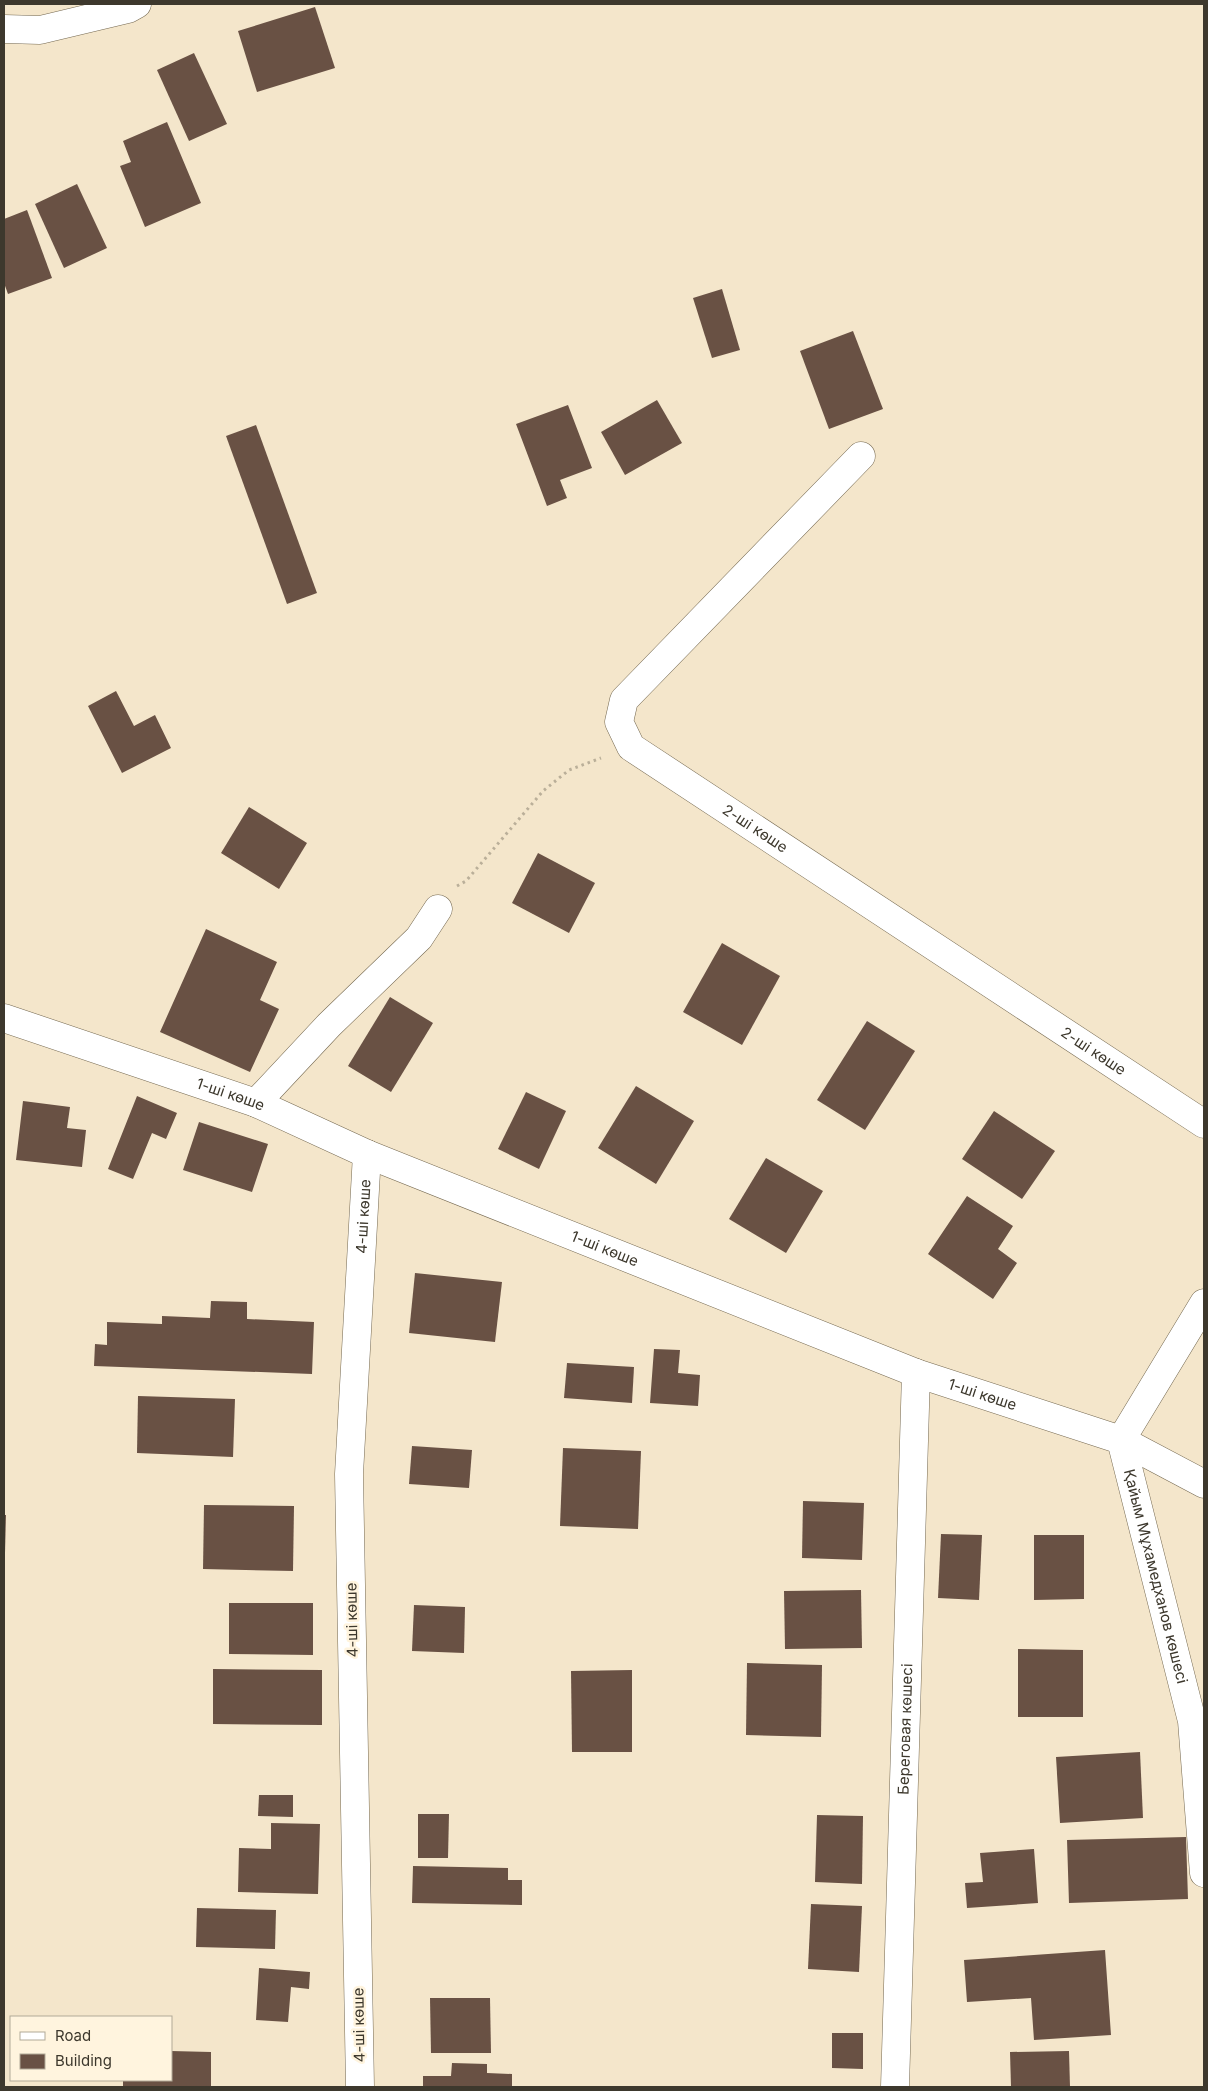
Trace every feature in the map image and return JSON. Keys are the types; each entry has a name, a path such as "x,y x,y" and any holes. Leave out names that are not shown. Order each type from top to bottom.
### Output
{"street":[{"path":"4,29 40,30 128,9 137,4"},
{"path":"631,747 619,722 624,700 861,456"},
{"name":"2-ші көше","path":"631,747 1204,1124"},
{"path":"256,1103 329,1025 419,938 438,909"},
{"name":"1-ші көше","path":"4,1018 256,1103 367,1154 916,1373 1121,1440 1204,1484"},
{"name":"4-шi көше","path":"360,2087 349,1474 367,1154"},
{"path":"1121,1440 1204,1303"},
{"name":"Береговая көшесі","path":"895,2087 916,1373"},
{"name":"Қайым Мұхамедханов көшесi","path":"1121,1440 1192,1721 1204,1873"}],"path":[{"path":"438,909 451,890 466,881 543,791 568,770 631,747"}],"building":[{"path":"315,7 335,68 257,92 238,31"},
{"path":"194,53 227,124 189,141 157,70"},
{"path":"167,122 201,203 145,227 120,166 131,162 123,141"},
{"path":"77,184 107,248 64,268 35,204"},
{"path":"27,210 52,278 8,294 4,283 4,219"},
{"path":"722,289 740,350 712,358 693,298"},
{"path":"853,331 883,409 829,429 800,351"},
{"path":"657,400 682,443 625,475 601,432"},
{"path":"568,405 592,468 560,480 567,498 547,506 516,424"},
{"path":"256,425 317,593 287,604 226,436"},
{"path":"116,691 134,726 155,715 171,748 122,773 88,706"},
{"path":"249,807 307,843 279,889 221,853"},
{"path":"538,853 595,883 569,933 512,903"},
{"path":"206,929 277,962 260,1000 279,1009 250,1072 160,1032"},
{"path":"722,943 780,976 742,1045 683,1012"},
{"path":"390,997 433,1023 391,1092 348,1066"},
{"path":"867,1021 915,1051 865,1130 817,1100"},
{"path":"636,1086 694,1121 656,1184 598,1148"},
{"path":"526,1092 566,1111 539,1169 498,1149"},
{"path":"137,1096 177,1113 166,1139 152,1133 133,1179 108,1169"},
{"path":"23,1101 70,1107 67,1128 86,1130 82,1167 16,1160"},
{"path":"994,1111 1055,1151 1022,1199 962,1159"},
{"path":"199,1122 268,1144 252,1192 183,1170"},
{"path":"766,1158 823,1191 786,1253 729,1219"},
{"path":"967,1196 1013,1226 998,1249 1017,1263 993,1299 928,1254"},
{"path":"415,1273 502,1282 495,1342 409,1333"},
{"path":"211,1301 247,1302 247,1319 314,1322 312,1374 94,1366 95,1344 107,1345 107,1322 162,1324 162,1316 210,1318"},
{"path":"654,1349 680,1350 678,1373 700,1375 698,1406 650,1403"},
{"path":"567,1363 634,1367 632,1403 564,1398"},
{"path":"138,1396 235,1399 233,1457 137,1453"},
{"path":"412,1446 472,1450 469,1488 409,1484"},
{"path":"563,1448 641,1451 638,1529 560,1526"},
{"path":"803,1501 864,1503 862,1560 802,1558"},
{"path":"204,1505 294,1506 293,1571 203,1569"},
{"path":"4,1515 6,1515 5,1553 4,1553"},
{"path":"941,1534 982,1535 979,1600 938,1598"},
{"path":"1034,1535 1084,1535 1084,1599 1034,1600"},
{"path":"861,1590 862,1648 785,1649 784,1591"},
{"path":"229,1603 313,1603 313,1655 229,1654"},
{"path":"414,1605 465,1607 464,1653 412,1651"},
{"path":"1018,1649 1083,1650 1083,1717 1018,1717"},
{"path":"747,1663 822,1665 821,1737 746,1735"},
{"path":"213,1669 322,1670 322,1725 213,1724"},
{"path":"632,1670 632,1752 572,1752 571,1671"},
{"path":"1140,1752 1143,1818 1060,1823 1056,1757"},
{"path":"259,1795 293,1795 293,1817 258,1816"},
{"path":"418,1814 449,1814 448,1858 418,1858"},
{"path":"817,1815 863,1816 862,1884 815,1882"},
{"path":"271,1823 320,1824 318,1894 238,1892 239,1848 271,1849"},
{"path":"1186,1837 1188,1899 1069,1903 1067,1840"},
{"path":"1034,1849 1038,1903 967,1908 965,1883 983,1882 980,1853"},
{"path":"413,1866 508,1868 508,1880 522,1880 522,1905 412,1903"},
{"path":"811,1904 862,1906 859,1972 808,1969"},
{"path":"197,1908 276,1910 275,1949 196,1947"},
{"path":"1105,1950 1111,2035 1034,2040 1031,1998 967,2002 964,1960"},
{"path":"259,1968 310,1972 309,1989 291,1987 288,2022 256,2020"},
{"path":"430,1998 490,1998 491,2053 431,2053"},
{"path":"832,2033 863,2033 863,2069 832,2068"},
{"path":"172,2051 211,2052 211,2087 123,2087 123,2081 172,2081"},
{"path":"1069,2051 1070,2087 1011,2087 1010,2052"},
{"path":"452,2063 487,2064 487,2073 512,2074 512,2087 423,2087 423,2076 451,2076"}]}
